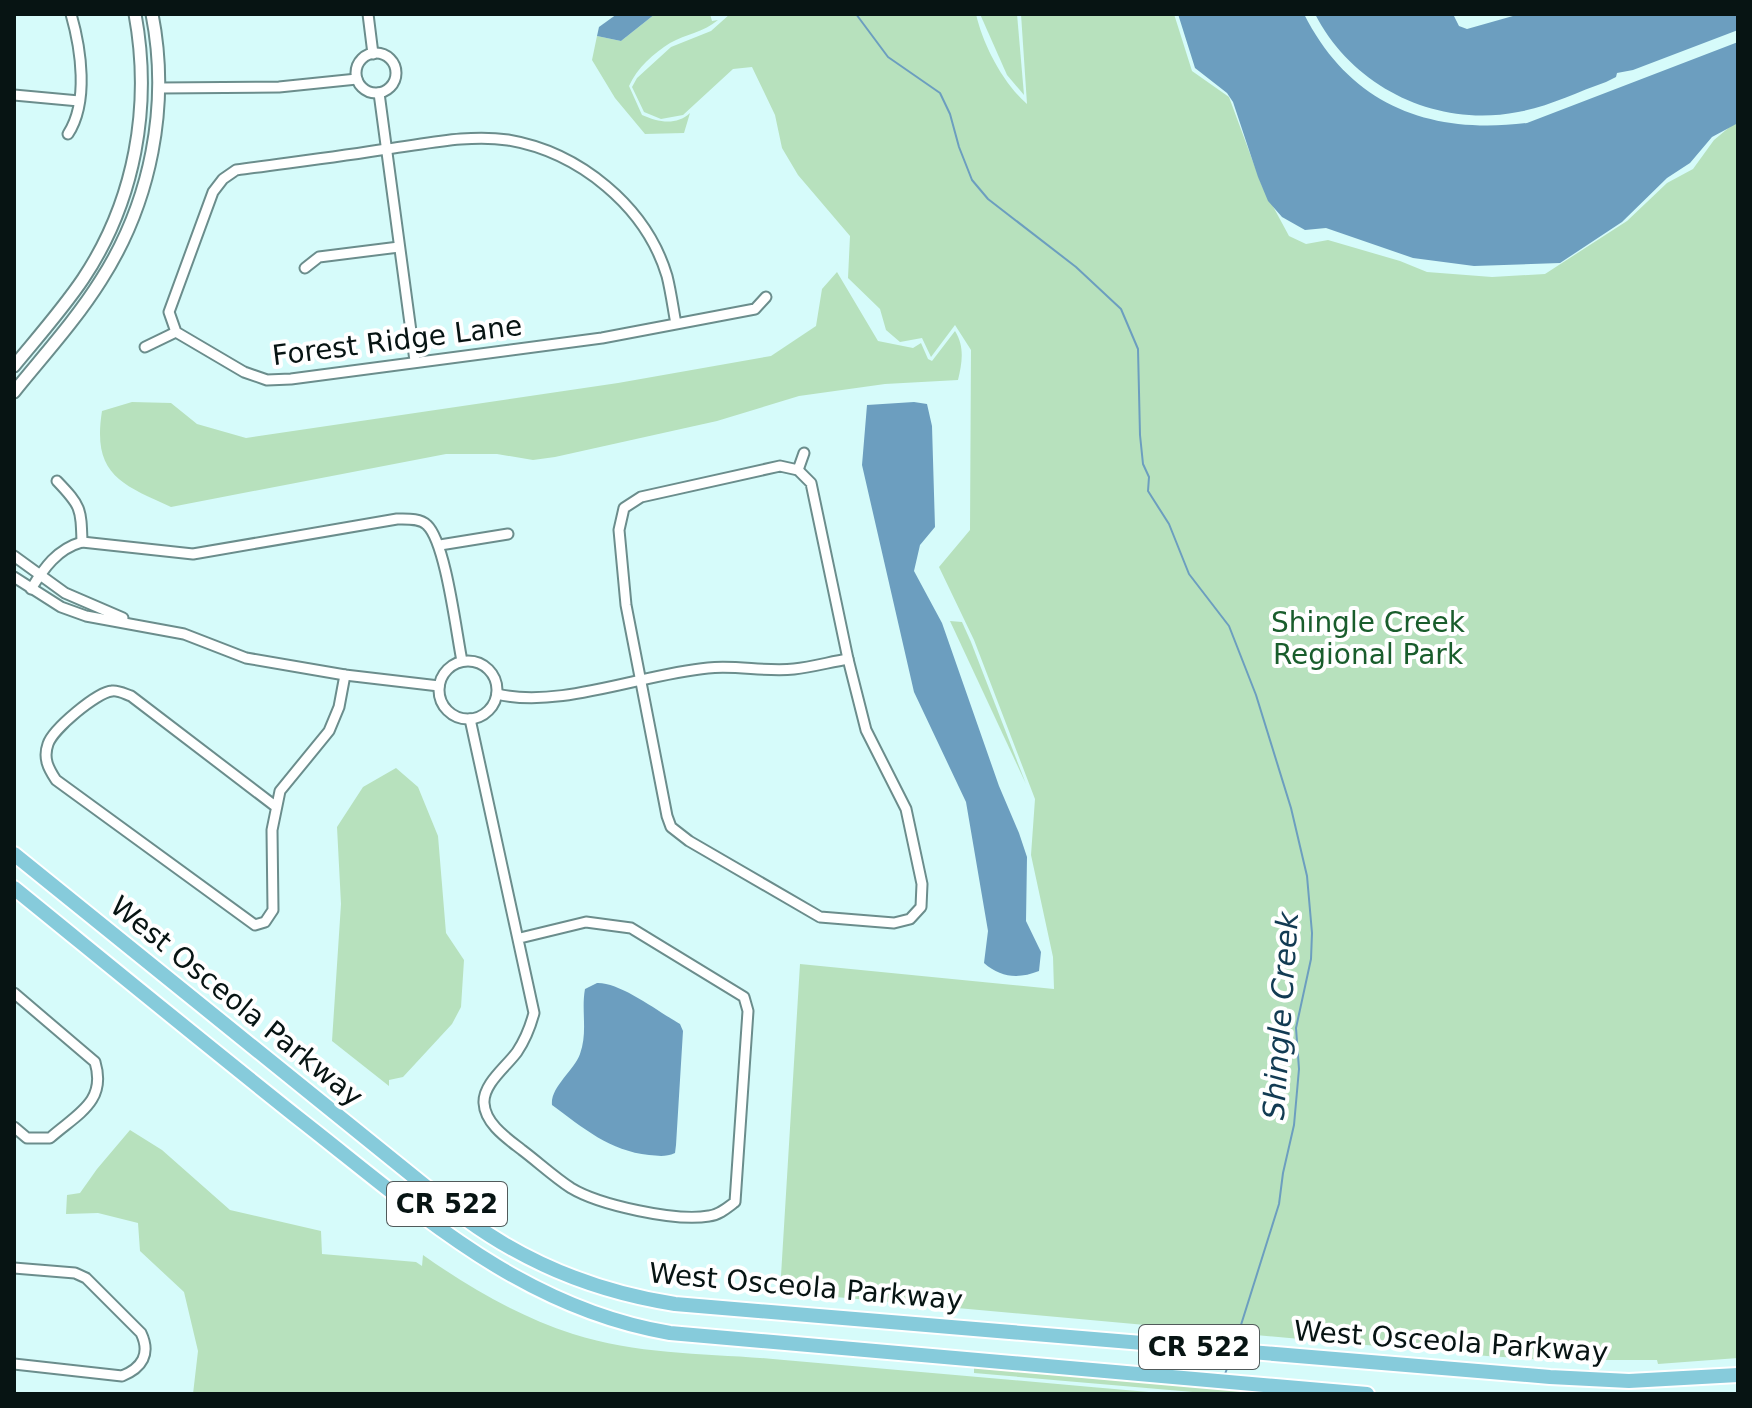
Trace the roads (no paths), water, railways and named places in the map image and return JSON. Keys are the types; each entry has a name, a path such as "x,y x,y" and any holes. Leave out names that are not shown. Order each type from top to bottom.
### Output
{"main road":[{"name":"West Osceola Parkway","path":"14,854 466,1219 519,1254 587,1284 646,1300 1590,1380 1668,1380 1738,1375"},
{"name":"West Osceola Parkway","path":"14,888 413,1209 475,1254 535,1290 606,1318 661,1331 1367,1394"}],"street":[{"path":"68,134 75,121 79,101 79,61 71,14"},
{"path":"14,366 82,280 117,214 135,157 142,89 135,14"},
{"path":"14,392 100,281 131,221 151,155 160,88 152,14"},
{"path":"368,14 373,54"},
{"path":"373,54 389,58 396,72 394,83 379,93 363,88 357,79 359,62 373,54"},
{"path":"142,89 279,87 357,79"},
{"path":"379,93 415,361"},
{"path":"14,95 79,101"},
{"path":"145,347 176,332 169,312 173,296 193,251 213,192 223,179 236,170 467,139 508,140 560,156 587,170 621,200 646,234 666,274 676,324"},
{"path":"305,268 319,257 399,247"},
{"name":"Forest Ridge Lane","path":"176,332 244,372 267,380 291,379 602,338 755,309 766,297"},
{"path":"31,346 48,350"},
{"path":"31,346 39,360"},
{"path":"798,470 804,453"},
{"path":"780,466 798,470 811,483 848,659 866,730 906,809 917,851 922,884 921,907 910,919 894,923 820,917 689,841 671,827 626,605 619,530 624,508 641,497 780,466"},
{"path":"57,481 76,501 81,512 82,542"},
{"path":"31,589 58,553 67,546 82,542 193,554 397,519 413,519 427,524 440,545 462,661"},
{"path":"440,545 508,534"},
{"path":"14,556 65,593 138,624"},
{"path":"14,577 61,607 86,616 184,634 246,658 345,675 439,686"},
{"path":"497,694 520,699 557,697 709,668 791,669 848,659"},
{"path":"462,661 476,661 491,671 497,685 497,694 488,712 470,719 459,718 445,708 440,698 439,686 448,669 462,661"},
{"path":"275,806 131,696 113,690 96,696 52,736 47,746 47,767 56,780 255,925 265,922 273,910 272,830 280,791 329,731 339,707 345,675"},
{"path":"470,719 534,1013 522,1044 488,1087 484,1103 495,1125 573,1189 617,1206 658,1214 708,1217 722,1212 735,1202 748,1011 744,997 631,928 586,922 520,938"},
{"path":"14,993 95,1062 100,1079 96,1096 50,1138 27,1138 14,1127"},
{"path":"14,1268 75,1273 86,1278 141,1333 146,1343 145,1358 134,1371 122,1376 14,1364"}],"water":[{"path":"617,14 655,14 621,41 597,36 599,27"},
{"path":"1178,14 1304,14 1344,71 1369,92 1396,107 1426,118 1457,124 1527,123 1738,42 1738,123 1712,137 1690,163 1667,178 1622,222 1560,263 1474,266 1413,258 1326,228 1305,230 1282,217 1268,201 1233,102 1227,93 1195,68"},
{"path":"1315,14 1453,14 1459,26 1467,29 1520,14 1738,14 1738,30 1633,70 1617,73 1616,77 1606,82 1529,110 1488,115 1457,114 1428,108 1400,97 1375,82 1351,63 1331,40"},
{"path":"927,404 932,426 935,527 920,545 914,571 942,623 1027,857 1026,921 1041,952 1039,971 1024,975 1010,976 984,963 988,931 966,802 914,692 862,465 867,405"},
{"path":"597,983 628,992 680,1024 683,1031 675,1153 656,1156 622,1149 598,1137 552,1105 558,1085 580,1054 585,989"}],"waterway":[{"name":"Shingle Creek","path":"856,14 888,57 940,93 972,180 988,199 1076,267 1121,309 1138,349 1140,435 1143,464 1149,477 1148,491 1169,524 1189,574 1229,626 1256,695 1291,808 1307,876 1312,933 1311,959 1296,1028 1299,1069 1294,1125 1279,1204 1235,1344"},
{"name":"Shingle Creek","path":"1225,1374 1231,1358"}],"park label":[{"name":"Shingle Creek Regional Park","path":"1368,638"}]}
